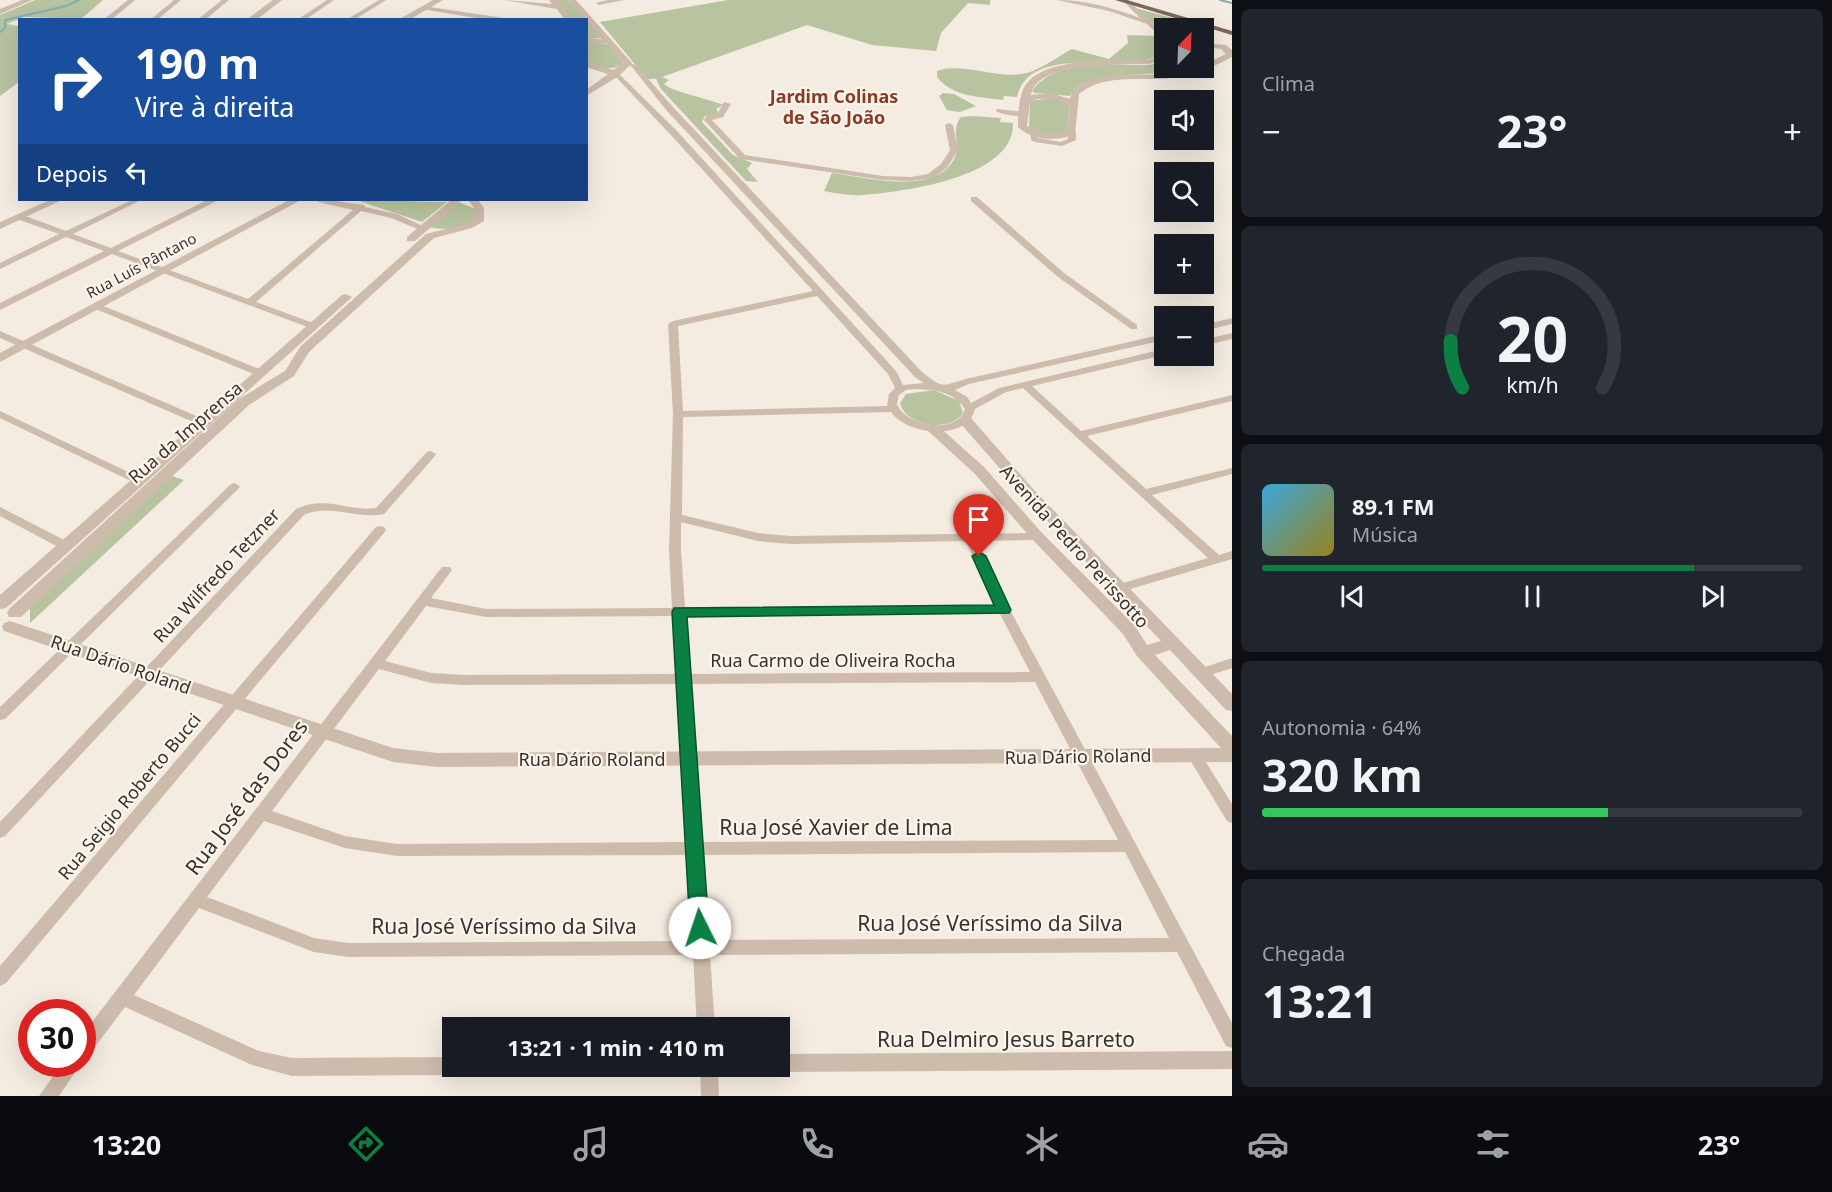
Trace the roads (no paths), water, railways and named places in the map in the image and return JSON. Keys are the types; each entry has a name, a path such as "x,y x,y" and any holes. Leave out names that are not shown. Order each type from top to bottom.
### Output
{"main road":[{"path":"1119,0 1231,30"}],"street":[{"path":"2,10 28,0"},
{"path":"109,18 132,0"},
{"path":"156,18 178,0"},
{"path":"203,18 226,0"},
{"path":"253,18 278,0"},
{"path":"303,18 331,0"},
{"path":"352,18 383,0"},
{"path":"406,18 439,0"},
{"path":"508,0 556,3 568,18"},
{"path":"572,0 919,375 934,386"},
{"path":"599,3 621,0"},
{"path":"1060,0 1110,9 1150,24"},
{"path":"1110,9 1132,3 1154,28"},
{"path":"423,8 490,18"},
{"path":"1214,38 1231,30"},
{"path":"588,41 609,41"},
{"path":"1032,132 1041,147 1072,140 1075,93 1089,83 1118,78 1178,75 1206,67 1232,54 1223,47 1214,46"},
{"path":"1147,63 1154,59"},
{"path":"1072,133 1057,136 1032,132 1023,127 1031,83 1038,77 1061,69 1154,62"},
{"path":"588,93 628,63"},
{"path":"588,65 616,74 672,132 892,373 901,390"},
{"path":"1001,109 1025,108 1047,96 1062,98 1074,105"},
{"path":"727,104 727,108 720,115 708,120 743,157 891,179 921,178 944,166 954,150 949,125"},
{"path":"1061,154 1062,144"},
{"path":"974,199 1061,275 1134,327"},
{"path":"0,226 55,201"},
{"path":"0,266 135,201"},
{"path":"0,307 210,201"},
{"name":"Rua Luís Pântano","path":"0,358 294,201"},
{"path":"327,201 361,207 394,216 423,228 439,231"},
{"name":"Rua da Imprensa","path":"5,617 66,546 456,201"},
{"name":"Rua da Imprensa","path":"5,617 244,402 290,373 313,340 430,236 439,231 466,228 480,219 479,208 472,201"},
{"path":"250,302 361,207"},
{"path":"21,217 313,326"},
{"path":"705,1017 677,575 678,414 673,324 818,293"},
{"path":"96,306 265,377 281,380"},
{"path":"1214,325 1232,321"},
{"path":"0,334 204,423"},
{"path":"1214,340 1232,336"},
{"path":"946,389 966,382 1154,339"},
{"path":"968,415 958,394 934,386 910,387 901,390 892,402 893,409 908,422 933,429 946,429 968,415 1003,390 1154,354"},
{"path":"1025,385 1217,560"},
{"path":"1081,434 1232,398"},
{"path":"678,414 893,409"},
{"path":"0,414 139,481"},
{"name":"Avenida Pedro Perissotto","path":"968,415 1028,492 1232,705"},
{"name":"Avenida Pedro Perissotto","path":"933,429 979,470 1037,536 1129,630 1143,652 1232,748"},
{"name":"Rua Wilfredo Tetzner","path":"0,832 300,512 319,504 357,513 380,511 431,454"},
{"path":"1144,493 1232,471"},
{"path":"0,715 234,487"},
{"path":"0,511 66,546"},
{"path":"676,517 758,537 790,540 1037,536"},
{"name":"Rua Seigio Roberto Bucci","path":"0,978 380,530"},
{"path":"970,538 1004,610 1232,1040"},
{"path":"1120,588 1232,555"},
{"name":"Rua José das Dores","path":"96,1032 446,570"},
{"path":"423,601 486,612 1004,610"},
{"name":"Rua Dário Roland","path":"5,617 70,647 393,755 437,760 1232,755"},
{"path":"1143,652 1172,644"},
{"name":"Rua Carmo de Oliveira Rocha","path":"376,663 431,678 465,680 1039,677"},
{"path":"1201,673 1232,663"},
{"path":"1194,755 1232,817"},
{"name":"Rua José Xavier de Lima","path":"262,814 343,843 368,849 1129,846"},
{"name":"Rua José Veríssimo da Silva","path":"196,900 314,945 348,950 1181,945"},
{"path":"122,998 258,1059 292,1067 442,1066"},
{"name":"Rua Delmiro Jesus Barreto","path":"790,1064 1232,1060"},
{"path":"48,1096 62,1077"},
{"path":"709,1077 710,1096"}],"waterway":[{"path":"0,32 5,28 5,20 66,6 79,0"},
{"path":"1220,0 1232,3"}],"district":[{"name":"Jardim Colinas de São João","path":"834,106"}]}
